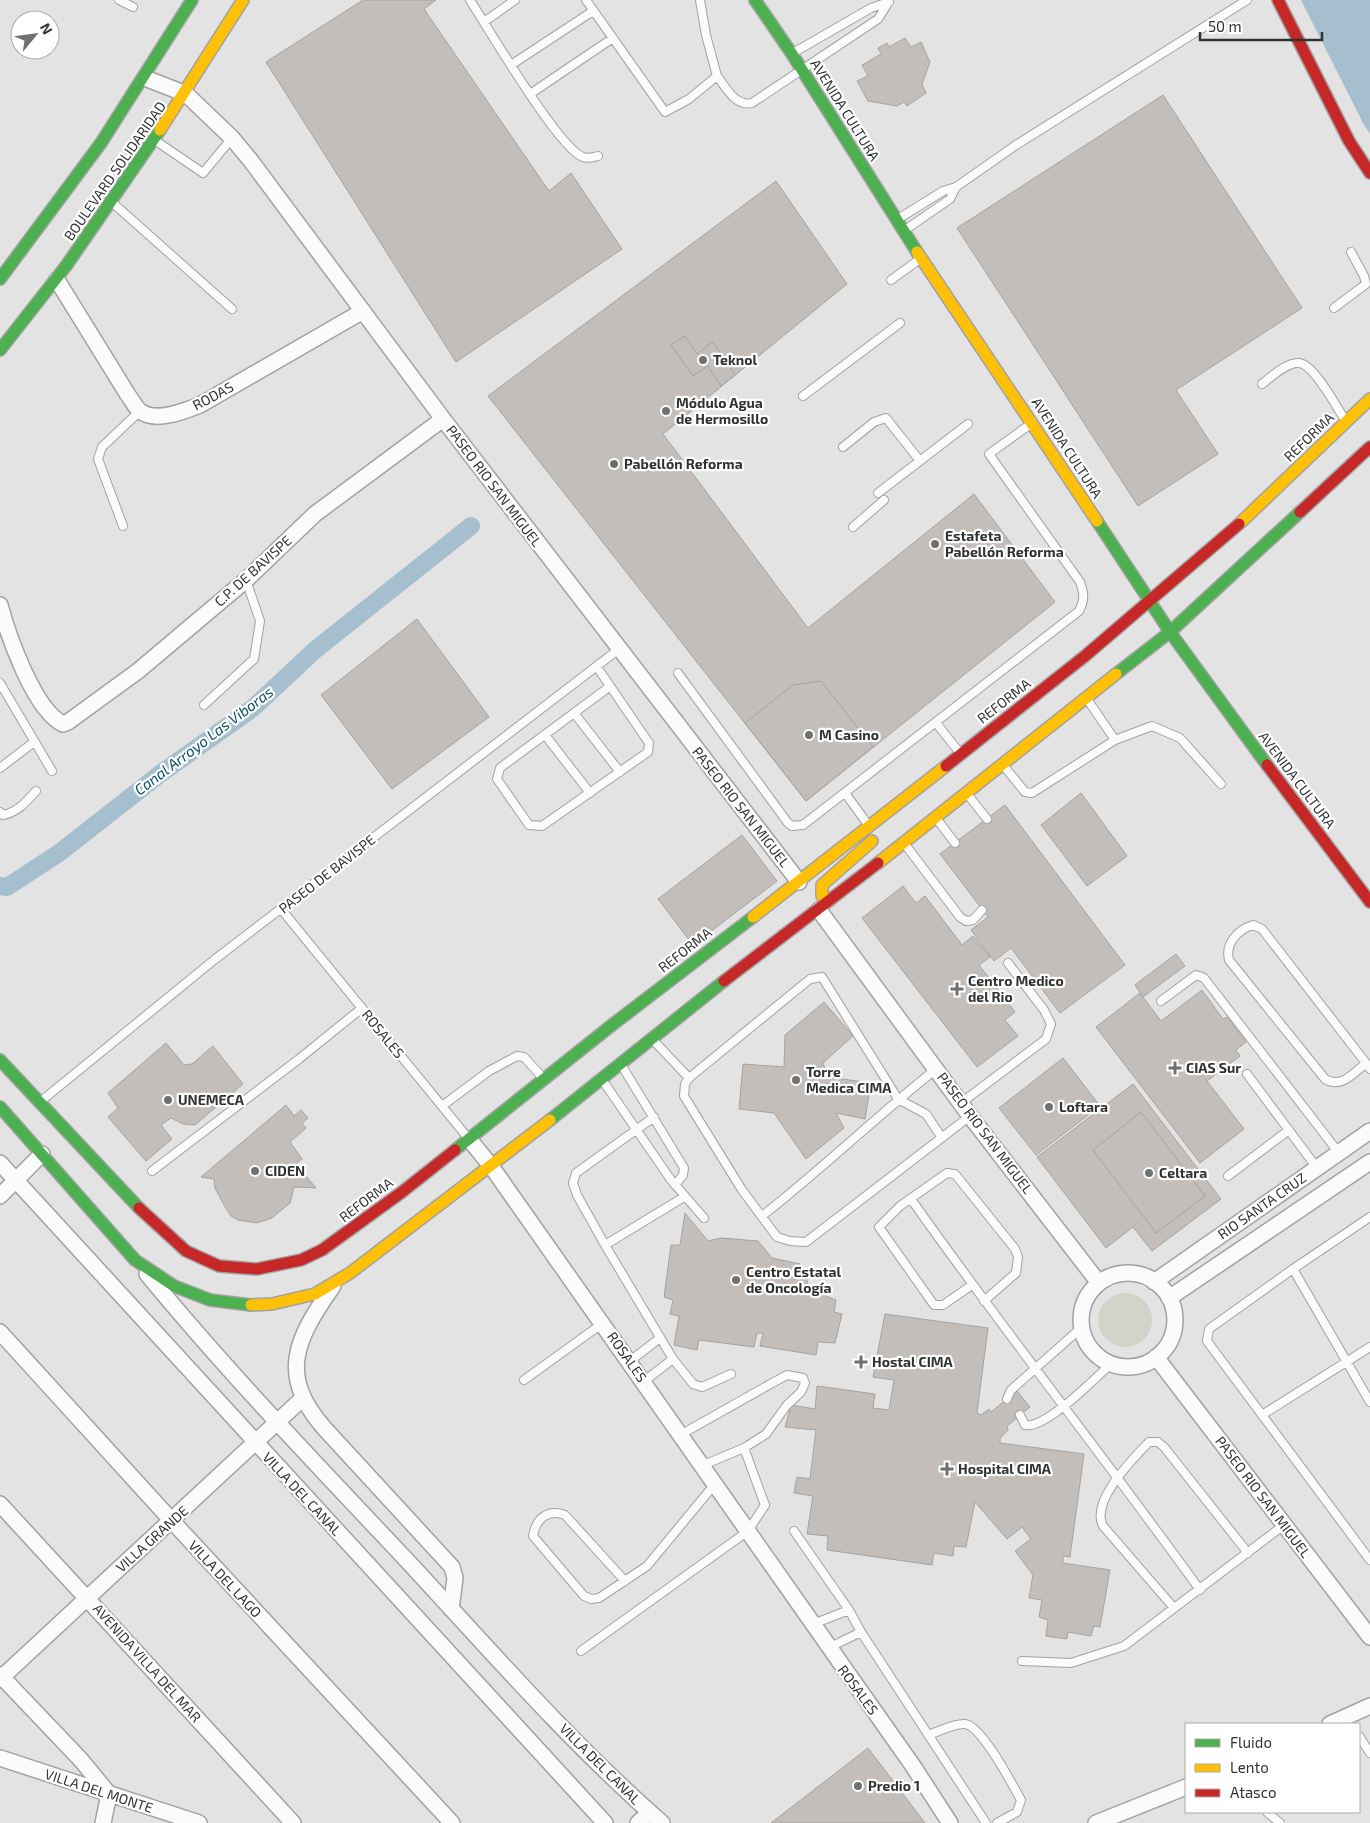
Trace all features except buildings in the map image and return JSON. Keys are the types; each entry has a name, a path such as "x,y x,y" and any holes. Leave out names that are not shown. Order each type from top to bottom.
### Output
{"main road":[{"name":"BOULEVARD SOLIDARIDAD","path":"0,279 102,144 146,78 192,0"},
{"name":"BOULEVARD SOLIDARIDAD","path":"0,350 57,280 112,203 186,94 243,0"},
{"name":"AVENIDA CULTURA","path":"755,0 792,54 896,221 1033,422 1170,632 1254,748 1370,902"},
{"path":"1278,0 1349,141 1370,173"},
{"name":"REFORMA","path":"0,1061 38,1103 168,1237 200,1259 232,1268 257,1269 301,1260 322,1250 469,1139 800,882 1085,656 1235,527 1370,400"},
{"path":"0,1107 135,1260 174,1286 197,1296 225,1303 247,1305 272,1304 314,1294 334,1285 621,1065 722,975 824,906 935,816 1170,632 1370,447"},
{"path":"824,906 822,885 878,836 883,826 885,814"},
{"path":"723,955 772,912 783,895"}],"street":[{"path":"146,78 186,94"},
{"name":"PASEO RIO SAN MIGUEL","path":"186,94 232,138 618,650 800,882"},
{"path":"57,280 140,411"},
{"name":"RODAS","path":"140,411 148,415 178,413 200,405 363,311"},
{"name":"C.P. DE BAVISPE","path":"0,605 7,631 25,675 53,716 63,724 74,719 138,671 246,580 315,514 443,419"},
{"name":"PASEO RIO SAN MIGUEL","path":"824,906 970,1116 1099,1283"},
{"name":"RIO SANTA CRUZ","path":"1154,1282 1370,1131"},
{"name":"ROSALES","path":"469,1139 491,1166 630,1361 950,1823"},
{"path":"0,1196 42,1154"},
{"name":"RIO SANTA CRUZ","path":"1169,1298 1370,1162"},
{"name":"VILLA DEL CANAL","path":"0,1163 605,1823"},
{"name":"VILLA DEL CANAL","path":"135,1260 190,1326 451,1609 587,1752 662,1823"},
{"path":"1125,1273 1141,1275 1154,1282 1169,1298 1174,1313 1174,1330 1167,1345 1156,1357 1142,1365 1126,1367 1110,1364 1097,1356 1087,1343 1081,1328 1081,1312 1087,1297 1099,1283 1110,1276 1125,1273"},
{"path":"334,1285 315,1312 298,1350 296,1378 303,1398 313,1415 325,1429 452,1567 455,1578 451,1609"},
{"name":"VILLA DEL LAGO","path":"0,1332 172,1522 452,1823"},
{"name":"PASEO RIO SAN MIGUEL","path":"1156,1357 1370,1637"},
{"name":"VILLA GRANDE","path":"1,1677 172,1522 303,1398"},
{"name":"AVENIDA VILLA DEL MAR","path":"0,1504 293,1823"},
{"path":"1,1677 81,1760 109,1794 104,1823"},
{"path":"1336,1723 1349,1721 1370,1706"},
{"name":"VILLA DEL MONTE","path":"0,1758 199,1823"},
{"path":"1096,1823 1185,1787"},
{"path":"638,1823 650,1812"}],"lane":[{"path":"119,0 133,7"},
{"path":"470,0 556,131 578,154 584,157 598,156"},
{"path":"484,22 515,0"},
{"path":"586,0 665,112 689,98 717,76"},
{"path":"700,0 706,35 717,76 736,100 747,104 752,103 878,19 890,1"},
{"path":"896,221 943,191 956,188 1016,146 1247,0"},
{"path":"792,54 871,8 890,1"},
{"path":"511,65 593,11"},
{"path":"530,94 614,38"},
{"path":"155,140 203,173 232,138"},
{"path":"903,231 950,200 956,188"},
{"path":"112,203 232,309"},
{"path":"1334,308 1366,284 1351,252"},
{"path":"891,280 922,258"},
{"path":"803,396 900,323"},
{"path":"1262,384 1285,368 1298,362 1306,364 1315,374 1346,422"},
{"path":"123,526 98,459 102,447 140,411"},
{"path":"842,447 874,422 886,418 920,461"},
{"path":"678,673 788,823 792,826 803,825 936,724 1079,611 1084,602 1084,592 1080,582 989,454 1033,422"},
{"path":"878,493 968,424"},
{"path":"853,527 884,500"},
{"path":"204,705 254,659 260,621 246,580"},
{"name":"PASEO DE BAVISPE","path":"38,1103 281,909 618,650"},
{"path":"596,667 609,686 650,748 648,752 542,826 529,825 497,779 500,768 609,686"},
{"path":"0,683 52,771"},
{"path":"1086,697 1115,740"},
{"path":"574,713 620,772"},
{"path":"936,724 961,754"},
{"path":"1002,763 1025,792 1032,793 1115,740 1152,726 1180,738 1221,784"},
{"path":"545,734 590,793"},
{"path":"0,768 34,742"},
{"path":"0,812 3,815 11,813 20,808 36,792"},
{"path":"966,792 987,819"},
{"path":"845,793 869,826"},
{"path":"935,816 955,842"},
{"path":"903,842 960,917 966,921 973,920 982,910"},
{"name":"ROSALES","path":"281,909 469,1139"},
{"path":"1253,925 1262,929 1368,1066 1342,1082 1336,1083 1325,1079 1230,960 1227,952 1229,943 1247,927 1253,925"},
{"path":"961,1103 1046,1039 1051,1024 1044,1010 1008,963"},
{"path":"1160,1001 1196,975 1204,978 1339,1152"},
{"path":"942,1138 926,1114 898,1099 825,979 817,977 810,979 689,1078 685,1084 684,1096 742,1190 777,1237 790,1242 806,1242 942,1138 970,1116"},
{"path":"152,1171 299,1059 362,1008"},
{"path":"652,1039 689,1078"},
{"path":"442,1106 488,1071 517,1056 524,1057 544,1079"},
{"path":"621,1065 684,1168 683,1175 675,1185"},
{"path":"762,1216 804,1183 898,1099 936,1069"},
{"path":"1247,1074 1317,1168"},
{"path":"602,1079 675,1185 704,1218"},
{"path":"654,1117 576,1173 573,1183 577,1196 673,1359 697,1387 702,1387 731,1374"},
{"path":"1228,1176 1289,1130"},
{"path":"972,1285 943,1305 939,1306 930,1302 879,1226 942,1175 955,1174 1015,1248 1018,1257 1016,1273 984,1301"},
{"path":"605,1245 684,1197"},
{"path":"911,1199 1034,1369 1118,1476 1200,1590"},
{"path":"1370,1217 1293,1269 1209,1330 1206,1336 1207,1340 1370,1560"},
{"path":"1293,1269 1370,1402"},
{"path":"524,1380 603,1323"},
{"path":"1007,1399 1011,1390 1081,1328"},
{"path":"630,1361 660,1338"},
{"path":"1262,1415 1370,1347"},
{"path":"643,1382 673,1359"},
{"path":"1020,1416 1025,1425 1030,1426 1064,1408 1110,1364"},
{"path":"680,1435 787,1375 803,1378 805,1383 801,1392 787,1405 766,1434 744,1448 701,1466"},
{"path":"1174,1608 1099,1519 1100,1510 1118,1476 1149,1442 1158,1442 1248,1553"},
{"path":"581,1651 748,1530 765,1505 744,1448"},
{"path":"625,1581 565,1515 555,1511 546,1513 534,1528 533,1536 541,1547 584,1596 591,1599 600,1598 625,1581 647,1566 714,1484"},
{"path":"1022,1660 1071,1662 1124,1646 1284,1525"},
{"path":"794,1531 849,1610 861,1632 986,1823"},
{"path":"812,1624 849,1610"},
{"path":"828,1648 861,1632"},
{"path":"928,1735 963,1724 973,1726 982,1736 1021,1800 1017,1812 997,1823"},
{"path":"1360,1737 1369,1749"},
{"path":"1268,1813 1280,1823"}],"shaded area":[{"path":"1125,1293 1135,1295 1144,1301 1150,1310 1152,1320 1150,1330 1144,1339 1135,1345 1125,1347 1115,1345 1106,1339 1100,1330 1098,1320 1100,1310 1106,1301 1115,1295"}],"water":[{"path":"1301,0 1370,0 1370,134 1364,125"}],"waterway":[{"name":"Canal Arroyo Las Viboras","path":"0,886 7,887 59,853 160,774 253,708 315,650 471,526"}],"traffic: fast":[{"path":"0,279 101,143 192,0"},
{"path":"755,0 792,54 917,252"},
{"path":"0,350 66,266 160,130"},
{"path":"1116,674 1170,632 1300,512"},
{"path":"1097,521 1170,632 1267,765"},
{"path":"455,1150 612,1025 753,917"},
{"path":"550,1120 724,981"},
{"path":"0,1060 139,1208"},
{"path":"0,1107 135,1260 174,1286 210,1300 251,1305"}],"traffic: slow":[{"path":"160,130 243,0"},
{"path":"917,252 1097,521"},
{"path":"1239,524 1370,399"},
{"path":"878,863 1116,674"},
{"path":"753,917 946,766"},
{"path":"829,901 822,896 822,885 872,841"},
{"path":"251,1305 272,1304 315,1294 350,1273 550,1120"}],"traffic: jam":[{"path":"1278,0 1349,141 1370,173"},
{"path":"1300,512 1370,447"},
{"path":"946,766 1085,656 1239,524"},
{"path":"1267,765 1370,902"},
{"path":"724,981 878,863"},
{"path":"139,1208 186,1251 219,1266 257,1269 301,1260 322,1250 402,1192 455,1150"}],"place":[{"name":"Teknol","path":"703,360"},
{"name":"Módulo Agua de Hermosillo","path":"666,411"},
{"name":"Pabellón Reforma","path":"614,464"},
{"name":"Estafeta Pabellón Reforma","path":"935,544"},
{"name":"M Casino","path":"809,735"},
{"name":"Centro Medico del Rio","path":"957,989"},
{"name":"CIAS Sur","path":"1175,1068"},
{"name":"Torre Medica CIMA","path":"796,1080"},
{"name":"UNEMECA","path":"168,1100"},
{"name":"Loftara","path":"1049,1107"},
{"name":"CIDEN","path":"255,1171"},
{"name":"Celtara","path":"1149,1173"},
{"name":"Centro Estatal de Oncología","path":"736,1280"},
{"name":"Hostal CIMA","path":"861,1362"},
{"name":"Hospital CIMA","path":"947,1469"},
{"name":"Predio 1","path":"858,1786"}]}
